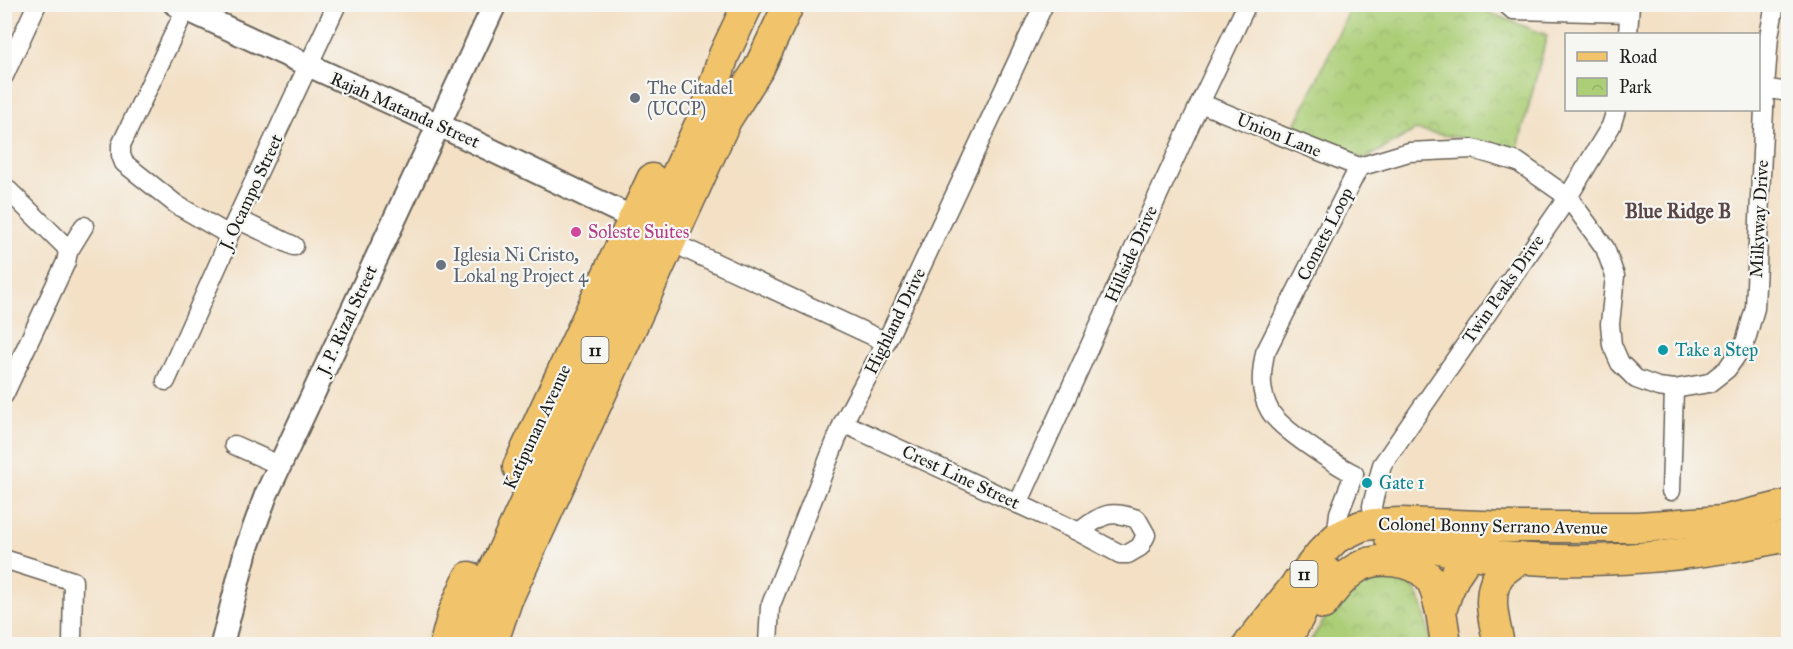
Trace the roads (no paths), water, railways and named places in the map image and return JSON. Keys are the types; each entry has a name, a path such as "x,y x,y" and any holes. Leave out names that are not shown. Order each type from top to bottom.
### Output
{"main road":[{"name":"Katipunan Avenue","path":"467,645 482,596 706,111 724,55 748,4"},
{"name":"11","path":"492,645 507,600 721,131 759,68 789,4"},
{"name":"Katipunan Avenue","path":"445,645 459,599 633,218 687,104 724,55"},
{"name":"11","path":"510,645 538,575 743,129 759,68"},
{"name":"Colonel Bonny Serrano Avenue","path":"1249,645 1321,552 1336,538 1361,526 1374,524 1638,528 1722,521 1788,506"},
{"path":"1441,611 1455,575 1469,554 1509,527"},
{"name":"Colonel Bonny Serrano Avenue","path":"1284,645 1316,587 1332,564 1348,551 1372,540 1395,538 1469,554 1569,561 1679,555 1753,544 1788,536"},
{"path":"1499,645 1492,604 1493,587 1499,575 1520,558"},
{"path":"1293,645 1344,576 1360,565 1377,560 1392,560 1408,564 1421,570 1432,582 1441,611 1446,645"}],"street":[{"path":"4,76 37,4"},
{"name":"J. Ocampo Street","path":"166,381 233,227 337,4"},
{"name":"J. P. Rizal Street","path":"222,645 246,550 279,465 495,4"},
{"name":"Highland Drive","path":"768,645 770,607 843,423 886,342 1044,4"},
{"name":"Hillside Drive","path":"1018,504 1247,4"},
{"path":"1506,4 1513,10 1629,9 1628,33"},
{"name":"Milkyway Drive","path":"1568,197 1605,248 1615,276 1610,324 1612,345 1620,363 1636,379 1658,387 1674,389 1709,382 1727,369 1745,343 1755,308 1762,87 1775,4"},
{"path":"183,6 121,145 124,163 177,206 294,246"},
{"name":"Rajah Matanda Street","path":"183,6 633,218"},
{"path":"1762,87 1788,92"},
{"name":"Union Lane","path":"1200,103 1359,167"},
{"name":"Twin Peaks Drive","path":"1374,524 1372,506 1382,465 1568,197 1611,126 1616,111"},
{"name":"Comets Loop","path":"1354,474 1293,434 1270,413 1263,396 1260,375 1264,353 1359,167 1409,152 1473,149 1518,162 1568,197"},
{"path":"4,186 65,246 68,252"},
{"path":"4,395 66,262 68,252 84,226"},
{"path":"686,249 886,342"},
{"path":"1671,491 1674,389"},
{"name":"Crest Line Street","path":"843,423 1078,532"},
{"path":"234,445 279,465"},
{"path":"1336,538 1339,513 1354,474 1382,465"},
{"path":"4,560 73,581 72,645"}],"place":[{"name":"The Citadel (UCCP)","path":"635,98"},
{"name":"Soleste Suites","path":"576,232"},
{"name":"Iglesia Ni Cristo, Lokal ng Project 4","path":"441,265"},
{"name":"Take a Step","path":"1663,350"},
{"name":"Gate 1","path":"1367,483"}],"district":[{"name":"Blue Ridge B","path":"1678,211"}]}
